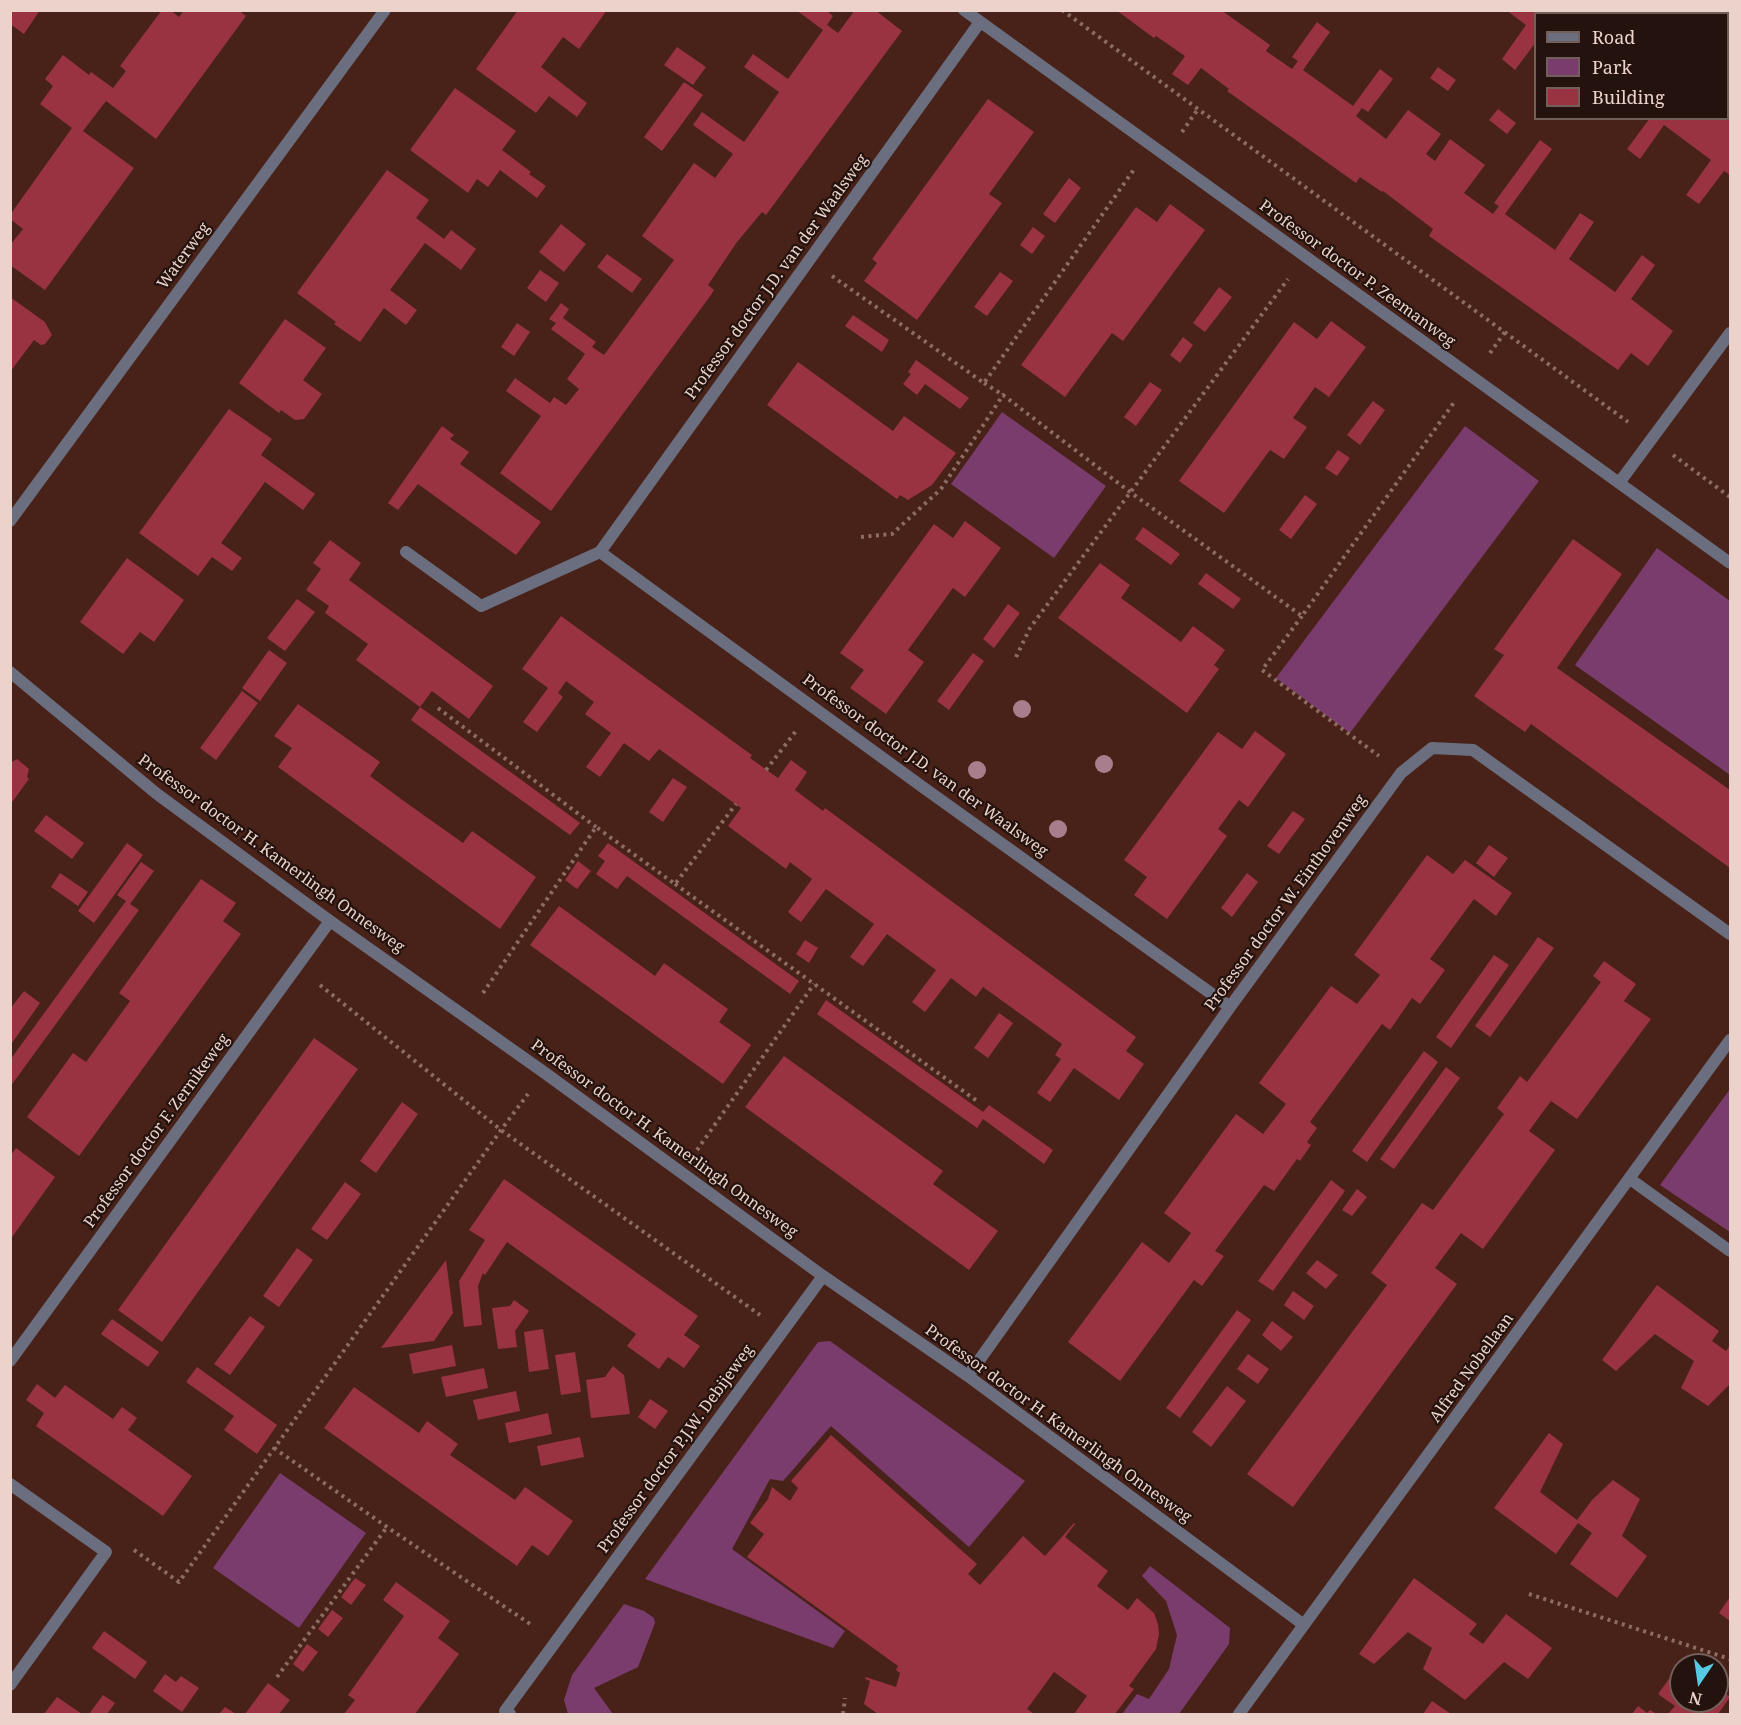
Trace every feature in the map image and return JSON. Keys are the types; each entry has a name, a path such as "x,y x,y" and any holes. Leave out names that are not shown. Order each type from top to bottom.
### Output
{"street":[{"name":"Waterweg","path":"10,521 385,10"},
{"name":"Professor doctor P. Zeemanweg","path":"964,10 1731,563"},
{"name":"Professor doctor J.D. van der Waalsweg","path":"406,552 481,606 600,552 980,22"},
{"path":"1619,483 1731,333"},
{"name":"Professor doctor J.D. van der Waalsweg","path":"600,552 1230,1007"},
{"name":"Professor doctor H. Kamerlingh Onnesweg","path":"10,672 157,794 330,921 545,1072 823,1276 968,1376 1304,1624"},
{"name":"Professor doctor W. Einthovenweg","path":"968,1376 1230,1007 1401,772 1432,748 1473,750 1731,934"},
{"name":"Professor doctor F. Zernikeweg","path":"10,1361 330,921"},
{"name":"Alfred Nobellaan","path":"1239,1714 1731,1040"},
{"path":"1630,1179 1731,1251"},
{"name":"Professor doctor P.J.W. Debijeweg","path":"506,1713 823,1276"},
{"path":"10,1484 106,1552 10,1685"}],"path":[{"path":"1062,10 1731,497"},
{"path":"984,383 1151,146"},
{"path":"1016,657 1030,628 1305,256"},
{"path":"809,260 1003,395 1130,492 1302,616"},
{"path":"1401,772 1262,670 1505,332"},
{"path":"861,537 892,534 941,489 1003,395"},
{"path":"766,770 816,707"},
{"path":"438,708 596,827 977,1101"},
{"path":"675,884 736,804"},
{"path":"467,1016 596,827"},
{"path":"297,966 501,1130 782,1331"},
{"path":"681,1173 814,984"},
{"path":"106,1552 132,1548 179,1582 501,1130 545,1072"},
{"path":"274,1448 556,1642"},
{"path":"277,1677 387,1527"},
{"path":"1529,1594 1731,1659"},
{"path":"843,1714 845,1698"}],"green space":[{"path":"1002,412 1106,486 1054,558 951,484"},
{"path":"1465,426 1539,481 1350,733 1276,678"},
{"path":"1657,548 1730,601 1730,775 1575,665"},
{"path":"1730,1089 1730,1232 1660,1185"},
{"path":"830,1341 1025,1481 969,1547 831,1426 783,1481 770,1479 732,1549 845,1631 833,1648 645,1579 818,1342"},
{"path":"280,1473 366,1533 299,1628 213,1568"},
{"path":"1150,1566 1230,1628 1229,1644 1179,1714 1122,1714 1137,1694 1149,1699 1169,1669 1177,1635 1166,1601 1142,1576"},
{"path":"624,1604 644,1611 654,1618 655,1623 638,1667 594,1688 613,1714 568,1714 564,1700 572,1675"}],"building":[{"path":"10,10 40,10 24,34 10,24"},
{"path":"162,10 170,10 179,17 184,10 238,10 246,16 156,139 106,101 83,131 134,168 45,290 10,265 10,245 23,229 10,219 10,215 72,128 40,104 53,86 45,79 63,55 89,75 91,72 113,88 126,71 120,66"},
{"path":"518,10 607,10 579,49 563,37 541,67 587,103 577,117 549,96 536,113 476,69"},
{"path":"796,10 826,10 833,16 827,25 838,33 855,10 875,10 902,31 766,215 762,212 737,242 708,285 714,290 711,295 551,511 500,473 541,416 506,391 515,378 550,403 554,397 566,405 579,389 567,379 585,354 551,329 556,323 549,319 561,303 569,309 563,318 596,342 592,347 604,355 674,260 642,236 694,163 715,178 733,154 693,125 702,112 744,142 779,92 744,67 753,54 788,79 823,30"},
{"path":"1116,10 1221,10 1270,45 1266,51 1292,69 1298,61 1292,57 1317,22 1330,32 1303,70 1353,106 1380,69 1393,79 1368,112 1362,108 1356,116 1386,139 1408,110 1441,134 1426,154 1435,161 1450,139 1485,165 1464,193 1493,214 1499,206 1494,203 1540,140 1552,149 1505,214 1555,250 1580,213 1594,222 1569,259 1615,292 1642,255 1655,265 1631,299 1673,331 1648,366 1631,353 1618,370 1429,236 1433,229 1383,191 1360,177 1356,183 1227,91 1229,89 1201,68 1188,85 1172,74 1185,56 1156,36 1154,38"},
{"path":"1506,10 1614,10 1616,12 1534,12 1534,45 1515,70 1502,59 1526,25"},
{"path":"677,47 706,67 693,85 664,65"},
{"path":"1438,67 1456,80 1448,91 1430,78"},
{"path":"684,82 703,95 662,151 644,137"},
{"path":"455,88 516,131 502,150 546,186 537,198 500,170 488,187 477,179 468,193 410,150"},
{"path":"1730,95 1730,175 1724,171 1699,204 1686,195 1711,160 1664,125 1640,159 1627,149 1649,120 1729,120"},
{"path":"988,99 1034,132 989,194 1002,203 917,320 864,281 877,263 872,259"},
{"path":"1498,109 1516,123 1507,134 1489,120"},
{"path":"387,170 429,200 416,218 444,239 451,230 476,249 461,270 425,243 390,290 417,310 406,325 384,308 360,342 297,293"},
{"path":"1069,178 1081,188 1055,223 1043,214"},
{"path":"1170,204 1205,230 1123,341 1112,333 1065,397 1021,365 1136,207 1157,222"},
{"path":"561,224 586,244 564,272 539,252"},
{"path":"1033,227 1045,236 1032,254 1020,245"},
{"path":"607,254 642,279 632,293 597,267"},
{"path":"540,270 559,283 546,302 527,288"},
{"path":"1000,272 1013,281 987,316 974,307"},
{"path":"1219,287 1232,297 1205,332 1193,323"},
{"path":"10,297 45,322 52,335 45,344 41,345 34,340 10,372"},
{"path":"853,315 889,340 882,352 845,326"},
{"path":"285,319 326,348 303,380 322,394 304,419 295,420 281,410 279,413 239,383"},
{"path":"1331,321 1366,347 1329,397 1315,387 1293,418 1307,427 1284,459 1270,450 1224,513 1179,481 1294,322 1317,339"},
{"path":"517,323 530,332 514,356 501,347"},
{"path":"1183,337 1193,345 1180,363 1170,355"},
{"path":"916,360 969,398 960,409 925,384 917,395 903,384 911,374 908,372"},
{"path":"798,362 893,431 904,416 956,453 932,485 908,500 900,495 897,499 767,405"},
{"path":"1150,382 1162,390 1136,426 1124,417"},
{"path":"1373,401 1385,410 1360,445 1347,435"},
{"path":"229,409 272,439 261,455 315,494 303,510 265,482 221,543 242,558 232,571 212,557 198,576 139,533"},
{"path":"442,426 454,435 450,439 469,452 460,464 541,522 516,555 418,484 398,510 388,503"},
{"path":"1338,450 1350,458 1337,476 1325,468"},
{"path":"1305,495 1317,504 1291,539 1279,530"},
{"path":"965,521 1001,548 965,597 953,588 908,650 924,662 886,714 850,688 864,670 840,653 934,524 953,538"},
{"path":"1143,527 1180,554 1171,565 1135,539"},
{"path":"1573,539 1622,574 1557,668 1730,790 1730,868 1531,724 1525,732 1474,696 1504,655 1494,649"},
{"path":"330,540 361,563 349,580 493,686 469,719 432,691 420,707 356,660 368,644 325,613 329,606 306,590 321,569 313,563"},
{"path":"127,558 184,600 154,642 140,632 123,654 80,622"},
{"path":"1100,563 1130,585 1121,598 1181,642 1193,626 1225,650 1214,665 1219,669 1187,713 1058,618"},
{"path":"1206,573 1241,599 1233,609 1198,584"},
{"path":"297,599 315,612 285,651 267,638"},
{"path":"1008,604 1020,613 994,648 983,639"},
{"path":"561,616 752,755 750,758 778,778 791,760 807,772 795,790 823,811 825,808 1136,1037 1126,1051 1144,1064 1119,1100 1074,1068 1050,1102 1037,1093 1061,1059 1055,1055 1062,1044 983,987 976,997 951,978 925,1012 912,1002 936,970 887,934 863,966 850,957 874,924 826,889 801,922 794,917 788,912 812,879 790,862 786,869 728,826 741,808 659,749 649,761 624,743 600,777 586,767 611,733 585,714 594,702 566,681 558,693 563,697 537,732 523,722 548,688 522,669"},
{"path":"269,650 287,663 260,701 242,688"},
{"path":"973,653 984,661 949,710 937,701"},
{"path":"242,691 258,703 216,760 200,748"},
{"path":"298,704 380,762 370,776 401,799 463,843 472,831 536,877 500,929 278,767 292,748 274,736"},
{"path":"420,707 580,823 570,835 475,767 411,720"},
{"path":"1255,731 1286,754 1248,807 1239,800 1218,829 1227,836 1167,919 1134,895 1147,877 1124,860 1218,732 1242,749"},
{"path":"17,759 29,769 27,777 29,779 10,805 10,763"},
{"path":"673,778 687,787 663,822 649,812"},
{"path":"1293,811 1305,819 1279,854 1267,846"},
{"path":"46,815 84,843 72,859 34,831"},
{"path":"127,843 143,855 94,923 78,911"},
{"path":"608,843 799,981 790,994 627,876 617,889 596,874 605,861 598,856"},
{"path":"1489,845 1508,858 1494,877 1476,863"},
{"path":"1427,855 1453,874 1465,860 1512,893 1496,916 1474,899 1430,959 1445,970 1420,1004 1412,998 1390,1030 1382,1024 1310,1122 1317,1128 1307,1142 1311,1145 1300,1161 1297,1159 1274,1191 1264,1185 1215,1251 1224,1256 1202,1286 1194,1280 1120,1381 1068,1342 1142,1242 1169,1263 1191,1233 1164,1213 1236,1114 1263,1134 1286,1104 1259,1083 1331,986 1357,1004 1380,975 1354,955"},
{"path":"578,861 591,871 577,889 565,880"},
{"path":"141,862 154,871 130,904 139,910 10,1087 10,1060 126,901 117,895"},
{"path":"60,873 88,892 78,906 51,887"},
{"path":"1247,873 1258,882 1232,917 1221,908"},
{"path":"201,879 236,903 223,921 241,934 79,1156 27,1117 73,1053 86,1062 130,1001 119,993"},
{"path":"559,906 655,976 664,963 728,1009 719,1022 751,1045 723,1084 530,945"},
{"path":"1538,937 1554,948 1490,1037 1475,1026"},
{"path":"805,940 818,948 809,963 796,954"},
{"path":"1494,955 1509,965 1451,1048 1436,1037"},
{"path":"1604,961 1636,984 1624,1001 1651,1019 1577,1119 1551,1101 1542,1113 1529,1131 1555,1150 1483,1249 1461,1233 1435,1268 1457,1284 1293,1507 1247,1474 1387,1285 1371,1273 1422,1203 1433,1210 1504,1114 1497,1108 1520,1076 1527,1082 1601,982 1593,976"},
{"path":"24,991 40,1003 12,1043 10,1009"},
{"path":"826,1000 983,1112 989,1105 1053,1150 1044,1164 983,1119 977,1128 817,1014"},
{"path":"999,1013 1013,1023 988,1058 974,1048"},
{"path":"314,1038 358,1069 162,1342 118,1310"},
{"path":"1424,1051 1438,1062 1367,1162 1352,1151"},
{"path":"784,1056 943,1171 933,1184 998,1231 969,1270 745,1107"},
{"path":"1446,1067 1460,1078 1394,1169 1380,1159"},
{"path":"402,1102 418,1114 376,1173 360,1161"},
{"path":"16,1148 55,1177 10,1240 10,1156"},
{"path":"504,1179 698,1316 684,1335 700,1346 684,1368 668,1357 659,1369 627,1346 636,1334 507,1242 485,1275 483,1273 478,1286 482,1325 464,1327 459,1281 485,1240 469,1230"},
{"path":"1331,1180 1345,1191 1273,1291 1258,1281"},
{"path":"345,1182 361,1194 327,1240 311,1229"},
{"path":"1357,1189 1367,1197 1352,1216 1342,1210"},
{"path":"297,1248 313,1260 279,1307 263,1296"},
{"path":"446,1260 453,1313 434,1341 381,1348"},
{"path":"1317,1260 1338,1275 1326,1289 1306,1273"},
{"path":"1657,1285 1719,1331 1712,1341 1726,1351 1730,1345 1730,1384 1708,1406 1681,1388 1694,1361 1655,1334 1616,1371 1602,1360"},
{"path":"1293,1291 1314,1306 1304,1320 1284,1305"},
{"path":"514,1300 529,1311 515,1331 517,1347 498,1349 492,1308 510,1306"},
{"path":"1237,1310 1251,1320 1180,1418 1166,1408"},
{"path":"250,1316 265,1327 230,1375 214,1364"},
{"path":"112,1319 159,1352 148,1367 101,1334"},
{"path":"1272,1321 1293,1337 1281,1351 1262,1335"},
{"path":"543,1329 549,1369 529,1372 524,1332"},
{"path":"452,1345 456,1366 413,1374 409,1354"},
{"path":"575,1352 581,1392 561,1395 555,1355"},
{"path":"1248,1354 1269,1369 1258,1384 1237,1369"},
{"path":"613,1366 624,1375 630,1414 591,1418 586,1380 605,1377"},
{"path":"197,1367 277,1425 257,1454 224,1430 234,1416 186,1382"},
{"path":"484,1368 488,1388 446,1397 441,1377"},
{"path":"37,1384 55,1398 65,1385 113,1419 122,1407 137,1418 128,1430 192,1476 163,1516 36,1426 44,1413 26,1400"},
{"path":"1227,1386 1246,1401 1211,1447 1192,1432"},
{"path":"354,1387 419,1433 427,1421 458,1444 450,1455 515,1500 525,1487 573,1521 548,1556 532,1545 517,1566 324,1428"},
{"path":"516,1391 520,1411 478,1420 473,1400"},
{"path":"650,1399 668,1411 655,1429 638,1417"},
{"path":"548,1413 552,1434 509,1443 505,1423"},
{"path":"1549,1433 1563,1444 1540,1492 1577,1520 1592,1500 1613,1480 1640,1499 1622,1536 1647,1556 1617,1598 1570,1564 1592,1533 1578,1523 1556,1554 1494,1508"},
{"path":"831,1435 977,1564 968,1574 980,1585 1023,1536 1045,1556 1074,1523 1065,1537 1108,1571 1097,1586 1128,1610 1137,1598 1154,1613 1158,1624 1156,1649 1129,1686 1134,1689 1115,1714 1074,1714 1087,1696 1054,1672 1027,1709 1034,1714 878,1714 864,1704 870,1681 865,1679 866,1677 896,1687 900,1673 896,1670 898,1666 747,1557 764,1534 750,1523 768,1499 772,1487 790,1501 798,1488 791,1481"},
{"path":"580,1437 584,1457 541,1466 537,1446"},
{"path":"355,1578 366,1585 351,1605 341,1597"},
{"path":"1414,1578 1477,1624 1469,1634 1483,1644 1506,1614 1552,1648 1528,1679 1504,1662 1465,1700 1423,1669 1432,1648 1408,1632 1374,1664 1359,1654"},
{"path":"396,1582 450,1621 438,1638 459,1654 415,1714 344,1714 355,1700 348,1695 404,1616 383,1600"},
{"path":"1730,1597 1730,1621 1719,1613"},
{"path":"332,1610 343,1618 328,1637 318,1629"},
{"path":"104,1631 147,1662 135,1679 92,1648"},
{"path":"307,1644 318,1652 303,1672 293,1664"},
{"path":"165,1674 176,1682 181,1676 199,1688 182,1712 153,1691"},
{"path":"1669,1679 1669,1702 1658,1694"},
{"path":"268,1683 290,1700 279,1714 245,1714"},
{"path":"103,1695 115,1703 107,1714 89,1714"},
{"path":"57,1697 82,1714 44,1714"},
{"path":"1432,1701 1451,1714 1423,1714"},
{"path":"1638,1706 1647,1713 1650,1710 1657,1714 1632,1714"},
{"path":"225,1707 236,1714 219,1714"},
{"path":"1669,1713 1719,1713 1718,1714"}]}
